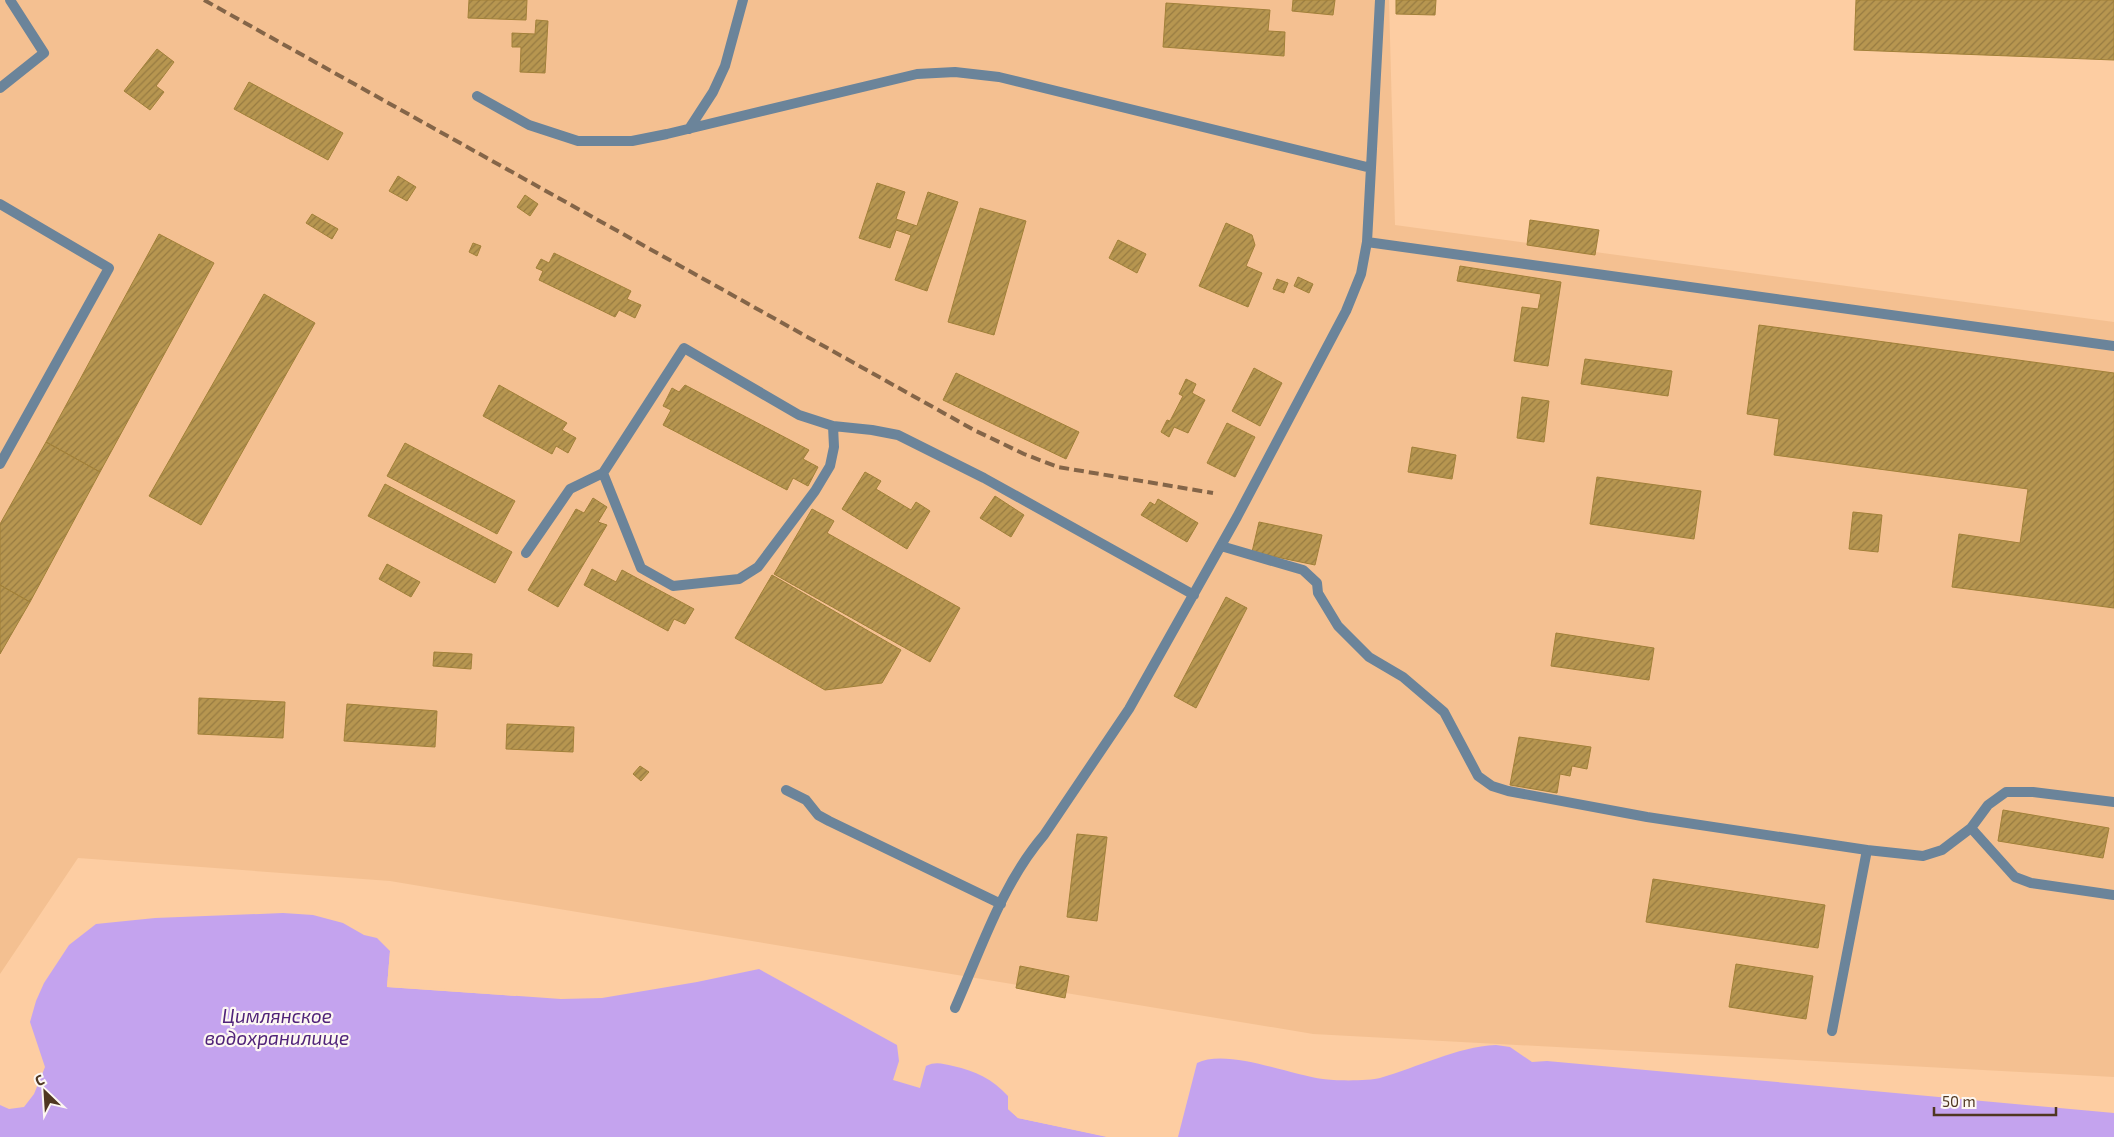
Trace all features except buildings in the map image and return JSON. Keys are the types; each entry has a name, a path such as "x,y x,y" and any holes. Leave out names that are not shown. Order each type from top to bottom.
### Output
{"lane":[{"path":"1,86 44,54 10,0"},
{"path":"689,129 713,92 725,66 743,0"},
{"path":"955,1008 1001,904 1029,853 1044,835 1128,709 1221,546 1346,311 1361,274 1366,242 1380,0"},
{"path":"478,96 529,125 578,141 632,141 917,74 955,72 999,77 1371,168"},
{"path":"0,204 109,268 0,464"},
{"path":"1366,242 2114,346"},
{"path":"526,553 570,489 604,474 684,348 799,415 833,426 898,435 984,478 1194,595"},
{"path":"604,474 642,568 673,586 739,579 758,567 815,491 830,466 834,447 833,426"},
{"path":"1221,546 1303,570 1309,574 1317,583 1318,593 1338,626 1369,657 1403,677 1444,712 1478,776 1492,786 1508,791 1647,816 1867,850 1923,856 1942,850 1971,828 1988,805 2006,792 2033,792 2114,802"},
{"path":"786,790 806,800 818,815 829,821 1001,904"},
{"path":"1971,828 2015,877 2031,883 2114,895"},
{"path":"1832,1031 1867,850"}],"shaded area":[{"path":"0,0 1389,0 1395,225 2114,322 2114,1077 1313,1034 390,881 78,858 0,974"}],"water":[{"name":"Цимлянское водохранилище","path":"283,913 313,915 343,923 364,935 377,938 390,951 387,987 561,999 602,998 697,982 759,969 897,1045 899,1061 893,1080 920,1088 926,1066 939,1063 961,1068 983,1076 1002,1090 1008,1096 1008,1109 1018,1118 1107,1137 0,1137 0,1105 9,1109 24,1107 34,1094 45,1067 30,1022 44,983 69,945 96,924 155,918"},
{"path":"1496,1045 1510,1047 1532,1062 1547,1061 2114,1113 2114,1137 1178,1137 1197,1063 1210,1059 1241,1060 1323,1079 1360,1080 1375,1079 1395,1074 1466,1049"}],"pier":[{"path":"390,951 392,951 390,985 516,994 516,996 387,987"},
{"path":"1008,1096 1011,1096 1010,1108 1020,1116 1109,1137 1018,1118 1008,1109"}],"railway":[{"path":"204,0 974,430 1024,454 1058,467 1213,493"}]}
